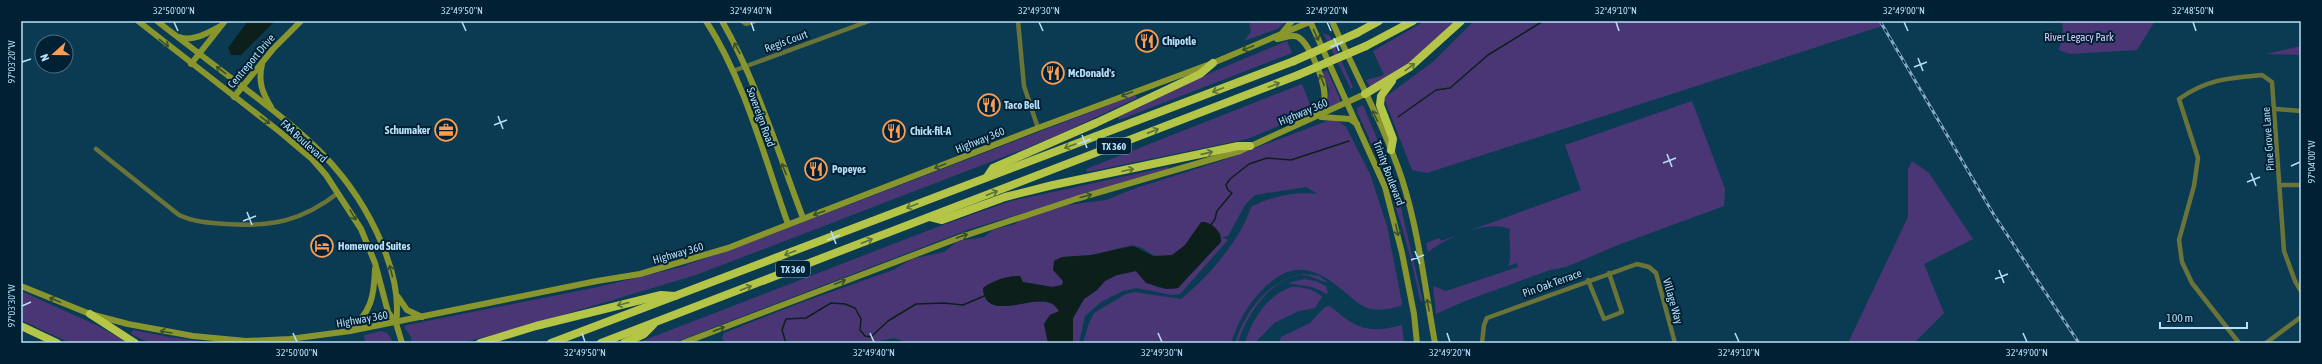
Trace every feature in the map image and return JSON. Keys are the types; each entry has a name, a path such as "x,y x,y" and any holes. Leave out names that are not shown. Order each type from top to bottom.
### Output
{"highway":[{"name":"TX 360","path":"551,343 1294,61 1357,33 1379,21"},
{"name":"TX 360","path":"601,343 1298,76 1366,46 1413,21"},
{"path":"1365,94 1394,78 1426,54 1461,21"},
{"path":"987,177 992,168 1096,123 1200,74 1213,63"},
{"path":"1391,150 1393,139 1380,105 1381,96 1394,78"},
{"path":"930,217 942,220 1005,197 1053,185 1238,146 1250,146"},
{"path":"480,343 536,326 661,295 678,296"},
{"path":"90,314 135,343"},
{"path":"624,343 644,334 657,321"},
{"path":"21,326 57,343"}],"main road":[{"name":"FAA Boulevard","path":"138,21 297,146 316,165 338,193 361,229 375,263 388,312 396,323 402,342"},
{"name":"FAA Boulevard","path":"157,21 273,110 324,153 350,186 367,214 385,252 396,294 398,310 396,323"},
{"name":"Centreport Drive","path":"234,97 263,62 301,21"},
{"name":"Sovereign Road","path":"706,21 732,72 788,224"},
{"name":"Sovereign Road","path":"722,21 745,66 803,218"},
{"path":"1281,34 1292,21"},
{"name":"Highway 360","path":"21,286 90,314 160,331 233,340 290,339 350,332 598,281 640,274 703,256 788,224 1038,128 1213,63 1310,21"},
{"name":"Trinity Boulevard","path":"1310,21 1349,103 1392,208 1414,314 1417,343"},
{"name":"Trinity Boulevard","path":"1332,21 1391,150 1412,215 1435,343"},
{"path":"191,64 223,24"},
{"path":"176,36 185,39 197,37 223,24"},
{"path":"1269,40 1291,36 1300,38 1306,45 1324,83 1325,100 1320,110 1300,119 1291,128"},
{"path":"263,62 260,84 261,91 273,110"},
{"name":"Highway 360","path":"683,343 961,237 1076,199 1224,156 1349,103 1365,94"},
{"path":"1319,116 1350,119 1356,123 1362,133"},
{"path":"338,193 350,186"},
{"path":"350,332 366,314 371,305 375,263"},
{"path":"396,294 407,310 423,317"}],"street":[{"path":"742,21 746,24 755,21"},
{"name":"Regis Court","path":"732,72 869,21"},
{"path":"1018,21 1024,86 1038,128"},
{"name":"Pine Grove Lane","path":"2239,343 2192,283 2182,262 2179,240 2194,186 2198,158 2179,99 2196,87 2225,79 2262,74 2272,82 2276,109 2284,251 2295,281 2301,291"},
{"path":"2276,109 2301,110"},
{"path":"96,149 179,215 195,221 252,226 278,224 295,218 322,205 338,193"},
{"path":"2281,185 2301,185"},
{"name":"Pin Oak Terrace","path":"1482,343 1484,325 1487,318 1588,280 1637,264 1649,267"},
{"name":"Village Way","path":"1649,267 1656,273 1675,343"},
{"path":"1588,280 1604,319 1622,312 1609,273"},
{"path":"2266,343 2301,317"}],"green space":[{"path":"1249,21 1287,21 1277,29 1244,41 1251,32"},
{"path":"1425,21 1459,21 1410,63 1371,88 1366,80 1384,75 1373,51"},
{"path":"1474,21 1880,21 1882,26 1427,173 1412,170 1384,98 1434,61"},
{"name":"River Legacy Park","path":"2062,21 2155,21 2137,50 2070,54 2059,50 2063,31"},
{"path":"1323,33 1330,36 1353,87 1351,89"},
{"path":"1287,41 1292,53 1119,120 1118,117 1217,70"},
{"path":"2301,46 2301,55 2266,54"},
{"path":"1327,70 1340,99 1340,103 1327,109 1329,89 1322,73"},
{"path":"1302,84 1313,112 1247,139 1087,172 1086,169"},
{"path":"1135,95 1137,98 1024,149 696,275 512,330 461,343 412,343 411,337 404,327 407,325 598,287 681,267 765,237"},
{"path":"1692,101 1725,189 1724,206 1618,245 1566,267 1550,270 1465,301 1436,314 1433,286 1446,291 1518,267 1517,263 1508,266 1510,257 1510,229 1490,226 1479,228 1445,241 1428,252 1426,243 1439,238 1441,241 1581,190 1565,145"},
{"path":"1363,105 1395,182 1423,302 1420,300 1409,251 1395,205 1378,160 1358,114 1357,108"},
{"path":"1330,120 1338,121 1346,127 1370,174 1387,226 1402,303 1401,306 1379,310 1370,309 1359,303 1322,276 1304,270 1295,270 1276,278 1260,292 1245,312 1231,343 1083,343 1089,323 1094,313 1126,294 1134,292 1181,299 1213,269 1239,232 1251,207 1284,195 1301,193 1318,194 1306,187 1255,195 1245,205 1228,236 1222,237 1228,240 1180,294 1172,295 1136,288 1123,291 1101,302 1085,316 1079,343 1073,343 1073,318 1084,299 1097,290 1104,281 1117,275 1136,271 1144,280 1154,286 1165,289 1178,288 1212,249 1220,244 1221,234 1205,222 1196,230 1176,254 1170,256 1158,257 1141,247 1132,246 1091,255 1062,257 1054,261 1058,275 1063,281 1062,285 1052,287 1023,282 1020,276 1015,276 1005,278 983,288 986,298 992,304 1000,306 1010,306 1041,301 1054,305 1060,311 1050,315 1044,324 1048,343 907,343 894,338 869,343 725,343 722,338 724,333 803,302 893,270 912,259 944,252 958,241 984,237 993,230 1015,224 1020,220 1068,205 1106,200 1136,188 1221,161"},
{"path":"1912,161 1929,173 1973,239 1924,264 1944,313 1914,343 1848,343 1908,217 1908,170"},
{"path":"1168,167 1169,169 970,229 673,343 637,343 940,226 1011,201"},
{"path":"1304,274 1319,276 1328,282 1309,276 1302,275 1291,277"},
{"path":"1291,277 1270,290 1261,299 1247,321 1238,343 1235,343 1245,320 1260,298 1269,289"},
{"path":"1304,279 1315,281 1326,286 1328,293 1326,294 1312,287 1288,283"},
{"path":"1291,287 1312,290 1322,297 1315,308 1299,311 1274,323 1255,343 1245,343 1256,317 1262,309 1275,296"},
{"path":"21,291 96,325 129,343 70,343 21,320"},
{"path":"1330,306 1347,320 1363,328 1380,329 1402,325 1404,343 1288,343 1285,341 1279,343 1281,337 1310,323 1325,307"},
{"path":"133,330 169,337 216,343 150,343 131,334"},
{"path":"381,331 387,333 394,343 365,343 364,335"}],"shaded area":[{"path":"248,21 275,21 241,55 231,55 228,48"},
{"path":"1201,222 1209,223 1216,228 1220,235 1221,242 1178,288 1167,289 1146,283 1136,271 1117,275 1105,281 1097,290 1084,299 1073,318 1073,343 1048,343 1044,324 1050,315 1059,311 1055,306 1041,301 1010,306 1000,306 992,304 986,298 983,288 991,283 1010,277 1020,276 1023,282 1052,287 1062,285 1063,281 1053,270 1054,261 1062,257 1091,255 1133,246 1153,256 1172,255 1185,245"}],"waterway":[{"path":"1398,117 1436,90 1450,88 1488,55 1543,21"},
{"path":"1210,226 1215,219 1217,211 1232,193 1228,190 1226,185 1230,179 1249,164 1267,158 1291,160 1349,141"},
{"path":"786,343 782,330 786,319 806,318 831,303 845,304 855,308 861,319 860,330 865,336 871,337 888,321 916,304 944,303 963,305 984,296"}],"railway":[{"path":"1880,21 1994,215 2079,343"}],"place":[{"name":"Chipotle","path":"1147,41"},
{"name":"McDonald's","path":"1053,73"},
{"name":"Taco Bell","path":"989,105"},
{"name":"Schumaker","path":"446,130"},
{"name":"Chick-fil-A","path":"894,131"},
{"name":"Popeyes","path":"816,169"},
{"name":"Homewood Suites","path":"322,246"}]}
